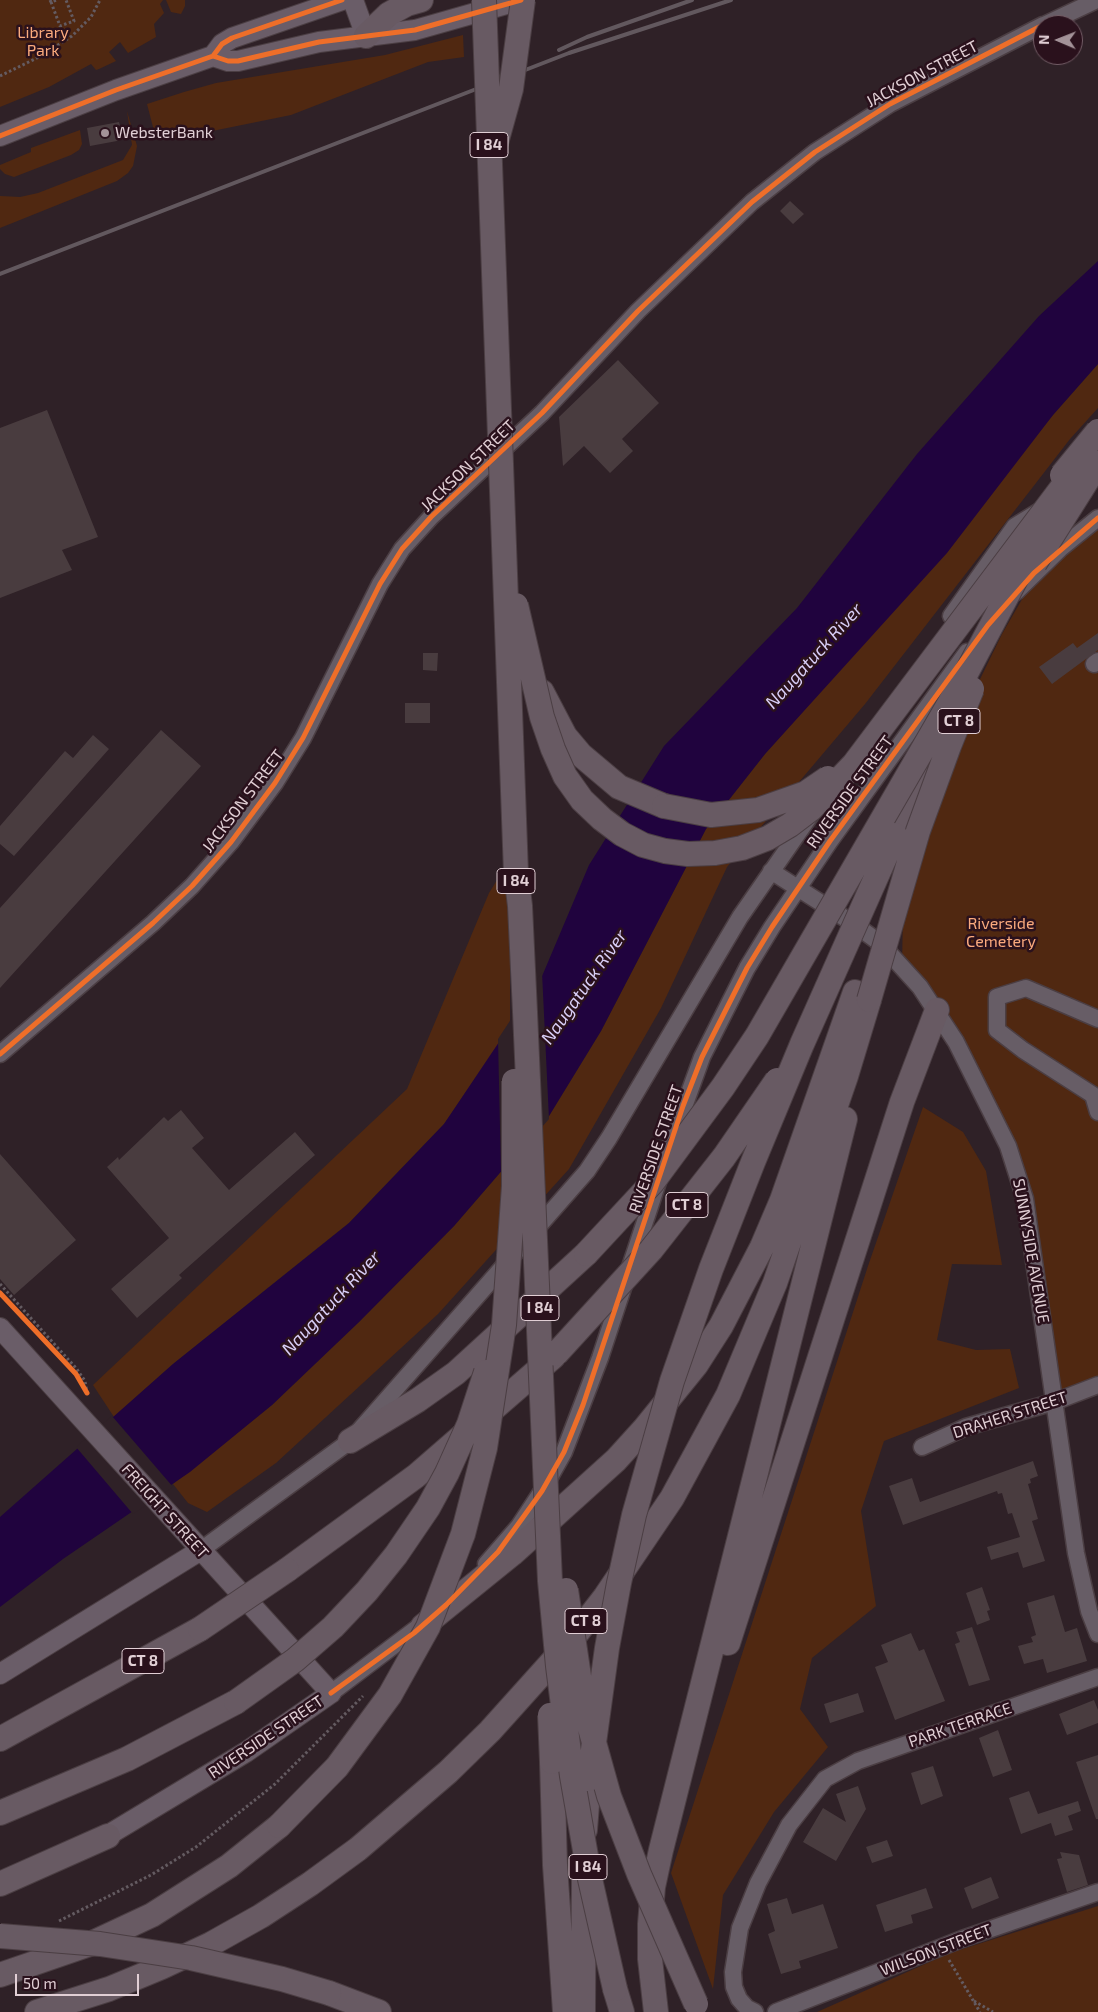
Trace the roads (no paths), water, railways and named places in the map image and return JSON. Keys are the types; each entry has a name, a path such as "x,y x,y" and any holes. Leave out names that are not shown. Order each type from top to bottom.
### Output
{"highway":[{"path":"366,36 389,14 406,4 421,0"},
{"path":"475,0 485,38"},
{"name":"I 84","path":"484,0 504,551"},
{"name":"I 84","path":"484,0 515,873 535,1304 555,1865 565,2012"},
{"path":"489,170 511,89 522,0"},
{"path":"504,551 539,684 550,712 565,736 581,755 619,787 664,806 711,814 758,810 806,793 828,778 849,758 1036,508 1098,431"},
{"name":"CT 8","path":"37,2012 109,1989 162,1967 227,1935 310,1884 366,1843 448,1772 490,1731 570,1642 611,1589 672,1498 728,1395 753,1341 775,1283 846,1076 866,999 913,846 949,746 996,636 1044,547 1092,468 1098,442"},
{"path":"504,551 542,717 561,767 582,800 602,819 622,834 643,845 665,851 688,854 715,853 742,848 768,838 797,820 831,790 1092,468"},
{"name":"CT 8","path":"0,1739 200,1630 287,1570 416,1476 556,1354 652,1250 724,1157 802,1044 960,685 1016,576 1092,468"},
{"path":"350,1441 418,1400 456,1373 586,1254 652,1183 740,1063 960,685"},
{"path":"0,1813 127,1759 236,1702 315,1643 351,1609 380,1576 438,1490 478,1399 500,1307 511,1220 514,1124 511,912 515,873"},
{"path":"0,1974 90,1944 152,1915 229,1866 279,1826 343,1760 400,1679 419,1645 447,1580 478,1480 493,1404 510,1262 514,1169 511,912 515,873"},
{"name":"I 84","path":"515,873 520,906 526,1012 548,1531 554,1626 569,1757 590,1879 622,2012"},
{"path":"414,1633 512,1554 586,1488 645,1428 696,1365 725,1318 762,1246 866,999"},
{"path":"656,2012 650,1959 653,1887 866,999"},
{"path":"661,1850 902,1102 937,1010"},
{"path":"583,2012 582,1915 589,1779 608,1638 632,1525 672,1381 711,1269 802,1044"},
{"path":"548,1531 562,1571 583,1703 609,1796 639,1874 698,2008"},
{"path":"0,1884 108,1836"},
{"path":"0,1936 100,1944 192,1958 282,1979 329,1993 379,2012"}],"main road":[{"path":"0,136 116,90 213,56 222,44 232,38 342,0"},
{"path":"353,0 366,36"},
{"path":"213,56 228,61 238,61 311,44 416,30 522,0"},
{"name":"FREIGHT STREET","path":"0,1328 332,1693"},
{"name":"RIVERSIDE STREET","path":"0,1674 201,1550"},
{"name":"RIVERSIDE STREET","path":"0,1895 108,1836 246,1752 332,1693"}],"street":[{"name":"JACKSON STREET","path":"1065,15 1097,0"},
{"name":"JACKSON STREET","path":"0,1054 165,912 231,842 275,783 303,738 380,584 402,549 431,517 542,413 638,311 752,202 821,147 890,104 1033,30"},
{"name":"RIVERSIDE STREET","path":"201,1550 350,1441 587,1171 609,1138 699,983 772,871 1015,526 1092,468"},
{"name":"RIVERSIDE STREET","path":"332,1693 414,1633 460,1591 498,1552 542,1492 564,1452 600,1358 680,1116 702,1057 747,968 797,889 988,625 1034,573 1098,518"},
{"name":"SUNNYSIDE AVENUE","path":"772,871 880,943 920,987 937,1010 998,1124 1017,1172 1029,1225 1076,1553 1094,1609 1098,1634"},
{"path":"1098,1019 1026,988 997,997 997,1030 1023,1050 1093,1095 1098,1112"},
{"name":"DRAHER STREET","path":"922,1447 966,1427 1054,1402 1098,1385"},
{"name":"PARK TERRACE","path":"755,2012 747,2008 739,1999 734,1987 733,1972 740,1928 752,1897 789,1825 825,1779 858,1761 1098,1677"},
{"name":"WILSON STREET","path":"776,2012 940,1947 1098,1892"}],"water":[{"name":"Naugatuck River","path":"1098,261 1098,364 1053,415 947,553 765,754 706,829 601,1031 549,1116 454,1226 359,1322 272,1405 190,1472 63,1559 0,1607 0,1517 173,1364 349,1223 444,1124 540,981 589,865 664,746 797,608 917,454 1039,316"}],"railway":[{"path":"559,50 587,37 692,0"},
{"path":"0,274 569,53 731,0"}],"place":[{"name":"WebsterBank","path":"105,133"}],"park label":[{"name":"Library Park","path":"43,42"},
{"name":"Riverside Cemetery","path":"1001,933"}]}
